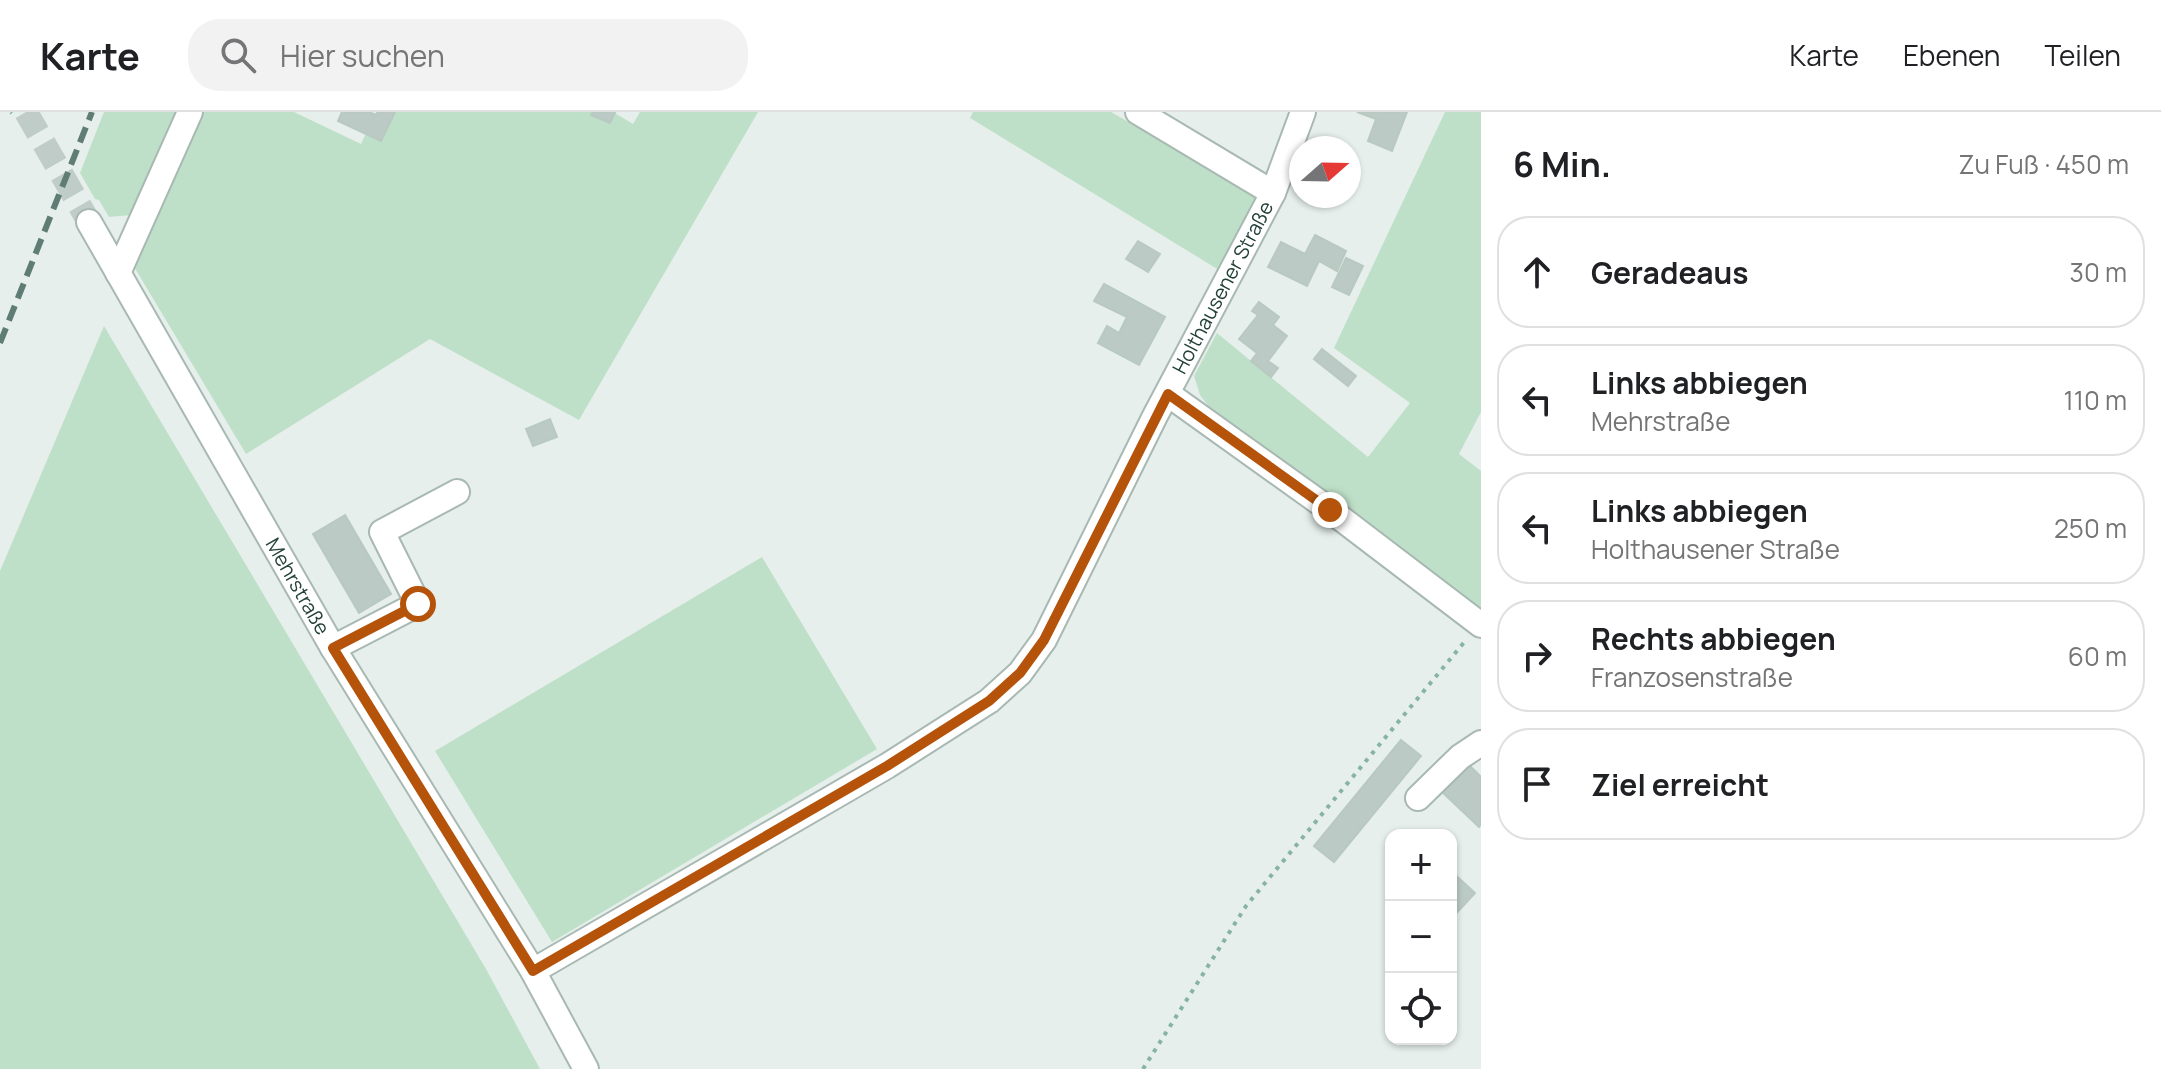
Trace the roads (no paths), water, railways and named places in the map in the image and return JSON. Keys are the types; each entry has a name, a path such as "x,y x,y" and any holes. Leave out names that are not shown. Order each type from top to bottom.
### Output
{"street":[{"path":"118,273 190,112"},
{"path":"1138,112 1273,193"},
{"name":"Holthausener Straße","path":"533,971 887,766 989,701 1020,673 1044,640 1273,193 1303,112"},
{"name":"Mehrstraße","path":"89,222 333,648 533,971 586,1069"},
{"path":"1168,394 1330,510 1481,625"},
{"path":"333,648 418,604 382,532 457,492"},
{"path":"1418,798 1460,757 1481,743"}],"tunnel":[{"path":"26,112 89,222"}],"railway":[{"path":"0,343 92,112"}]}
